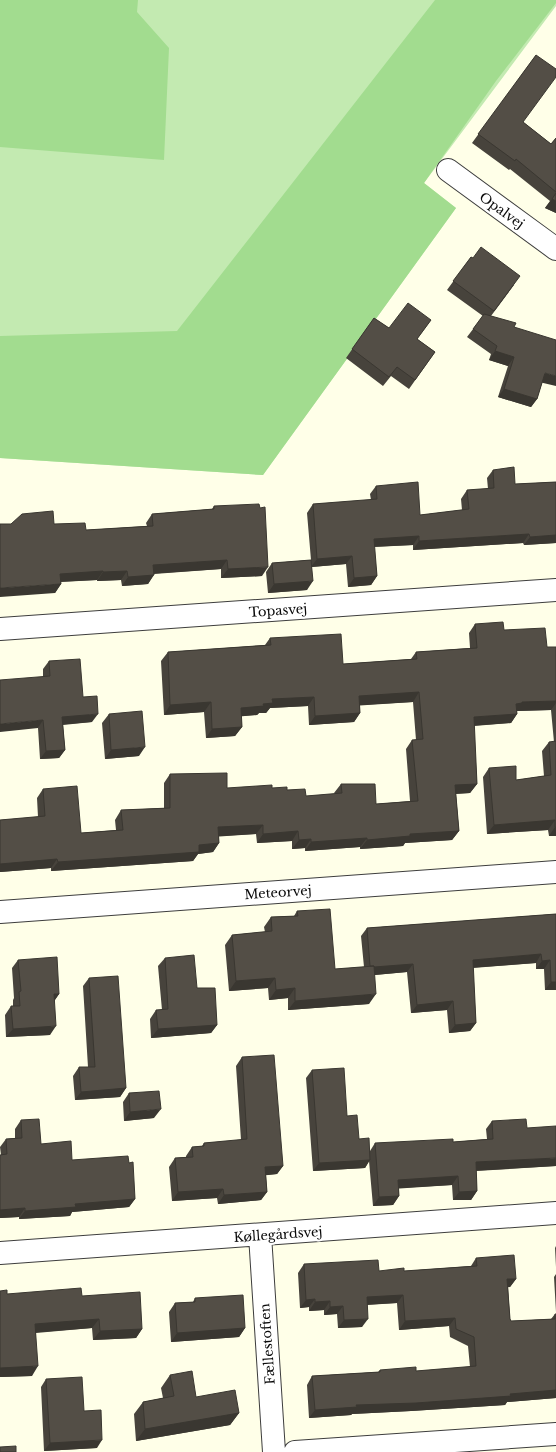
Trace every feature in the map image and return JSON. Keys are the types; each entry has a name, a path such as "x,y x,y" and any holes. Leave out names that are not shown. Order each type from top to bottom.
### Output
{"street":[{"name":"Opalvej","path":"448,170 556,249"},
{"name":"Topasvej","path":"0,629 556,590"},
{"name":"Meteorvej","path":"0,912 556,872"},
{"name":"Køllegårdsvej","path":"0,1253 556,1213"},
{"name":"Fællestoften","path":"260,1235 274,1452"},
{"path":"295,1452 556,1434"}],"green space":[{"path":"0,0 556,0 556,6 424,183 456,208 263,475 0,458"},
{"path":"0,0 138,0 137,12 169,48 164,160 0,147"},
{"path":"435,0 556,0 556,3 496,81 424,183 456,208 263,475 0,458 0,336 177,331"}],"building":[{"path":"536,55 556,69 556,77 523,122 551,144 556,138 556,192 516,159 515,161 478,134"},
{"path":"556,193 556,201 552,199"},
{"path":"481,247 520,276 494,311 453,281 471,257 473,258"},
{"path":"408,303 431,320 417,339 435,352 415,380 397,367 389,377 352,349 374,318 389,328"},
{"path":"484,314 516,323 514,327 556,340 556,376 545,373 537,399 504,389 514,357 495,351 497,346 473,329"},
{"path":"514,467 515,484 556,482 556,535 530,537 529,534 419,541 419,536 374,539 377,576 354,578 352,556 317,559 313,504 377,499 376,486 418,482 420,515 469,509 467,490 494,488 493,470"},
{"path":"259,504 260,508 265,507 268,567 228,569 227,560 153,565 154,575 128,577 127,571 60,574 61,584 0,588 0,524 11,524 22,514 53,511 54,524 85,523 86,530 153,526 152,514 214,509 214,506"},
{"path":"311,560 313,581 274,584 272,563"},
{"path":"503,622 504,630 545,628 547,647 556,647 556,701 522,702 516,704 517,714 474,717 477,784 455,785 459,831 410,834 410,836 367,840 367,838 311,842 311,839 299,840 298,831 263,834 263,825 218,827 219,843 199,845 199,852 58,862 57,859 0,864 0,820 45,816 43,789 77,786 81,833 123,830 121,810 170,808 170,774 227,773 227,788 272,785 272,788 287,787 287,790 305,789 306,796 342,793 341,784 375,784 376,804 418,801 412,740 423,739 419,692 359,696 360,713 315,716 314,697 272,699 273,703 263,704 264,706 241,708 242,727 212,729 211,702 170,705 168,652 271,645 270,638 341,634 343,664 417,659 416,652 477,648 475,624"},
{"path":"80,659 83,697 97,696 98,714 62,717 65,750 46,751 43,720 0,724 0,680 50,676 49,661"},
{"path":"142,711 145,747 111,750 109,714"},
{"path":"556,741 556,827 555,820 494,825 489,768 516,766 516,780 551,775 549,742"},
{"path":"330,909 335,969 374,966 376,994 295,1001 295,988 276,990 275,978 236,981 232,935 272,931 271,917 298,916 297,911"},
{"path":"556,914 556,982 551,982 550,960 542,961 541,954 473,960 476,1023 455,1025 453,1001 417,1005 413,964 370,966 367,928"},
{"path":"194,955 197,988 215,988 217,1025 158,1029 156,1010 168,1009 165,958"},
{"path":"57,957 59,994 54,994 56,1026 13,1029 11,1006 20,1006 19,992 21,991 18,960"},
{"path":"118,976 126,1088 81,1092 79,1067 95,1067 89,978"},
{"path":"274,1055 283,1166 265,1167 267,1192 224,1195 223,1189 178,1192 175,1158 193,1157 192,1147 204,1146 204,1143 247,1139 242,1057"},
{"path":"344,1068 347,1116 357,1115 359,1139 369,1138 370,1160 319,1163 312,1070"},
{"path":"159,1091 161,1109 130,1112 129,1093"},
{"path":"39,1119 41,1144 71,1141 72,1160 128,1156 129,1163 133,1162 135,1199 75,1204 76,1207 25,1211 25,1208 0,1210 0,1155 7,1154 6,1139 22,1138 21,1120"},
{"path":"526,1119 527,1128 556,1126 556,1158 476,1162 477,1191 459,1192 458,1176 398,1180 399,1196 379,1197 375,1143 453,1139 453,1142 493,1139 492,1121"},
{"path":"514,1255 516,1279 507,1279 510,1319 511,1321 555,1319 556,1314 556,1390 510,1394 511,1396 416,1403 356,1405 357,1407 315,1410 312,1376 380,1372 380,1370 416,1367 416,1371 476,1366 474,1337 456,1329 455,1318 405,1321 403,1295 367,1297 368,1319 344,1320 343,1306 330,1307 330,1301 315,1302 315,1299 306,1300 304,1264 378,1260 379,1271 404,1268 404,1271 477,1266 476,1258"},
{"path":"81,1288 82,1296 140,1292 142,1329 100,1331 99,1319 35,1324 38,1366 0,1368 0,1291 7,1290 7,1294"},
{"path":"243,1295 245,1328 177,1333 175,1303 195,1302 195,1298"},
{"path":"192,1371 196,1397 235,1390 239,1413 145,1429 143,1402 174,1396 170,1375"},
{"path":"82,1377 84,1411 101,1410 102,1440 50,1443 46,1379"},
{"path":"16,1446 16,1452 0,1452 0,1447"}]}
